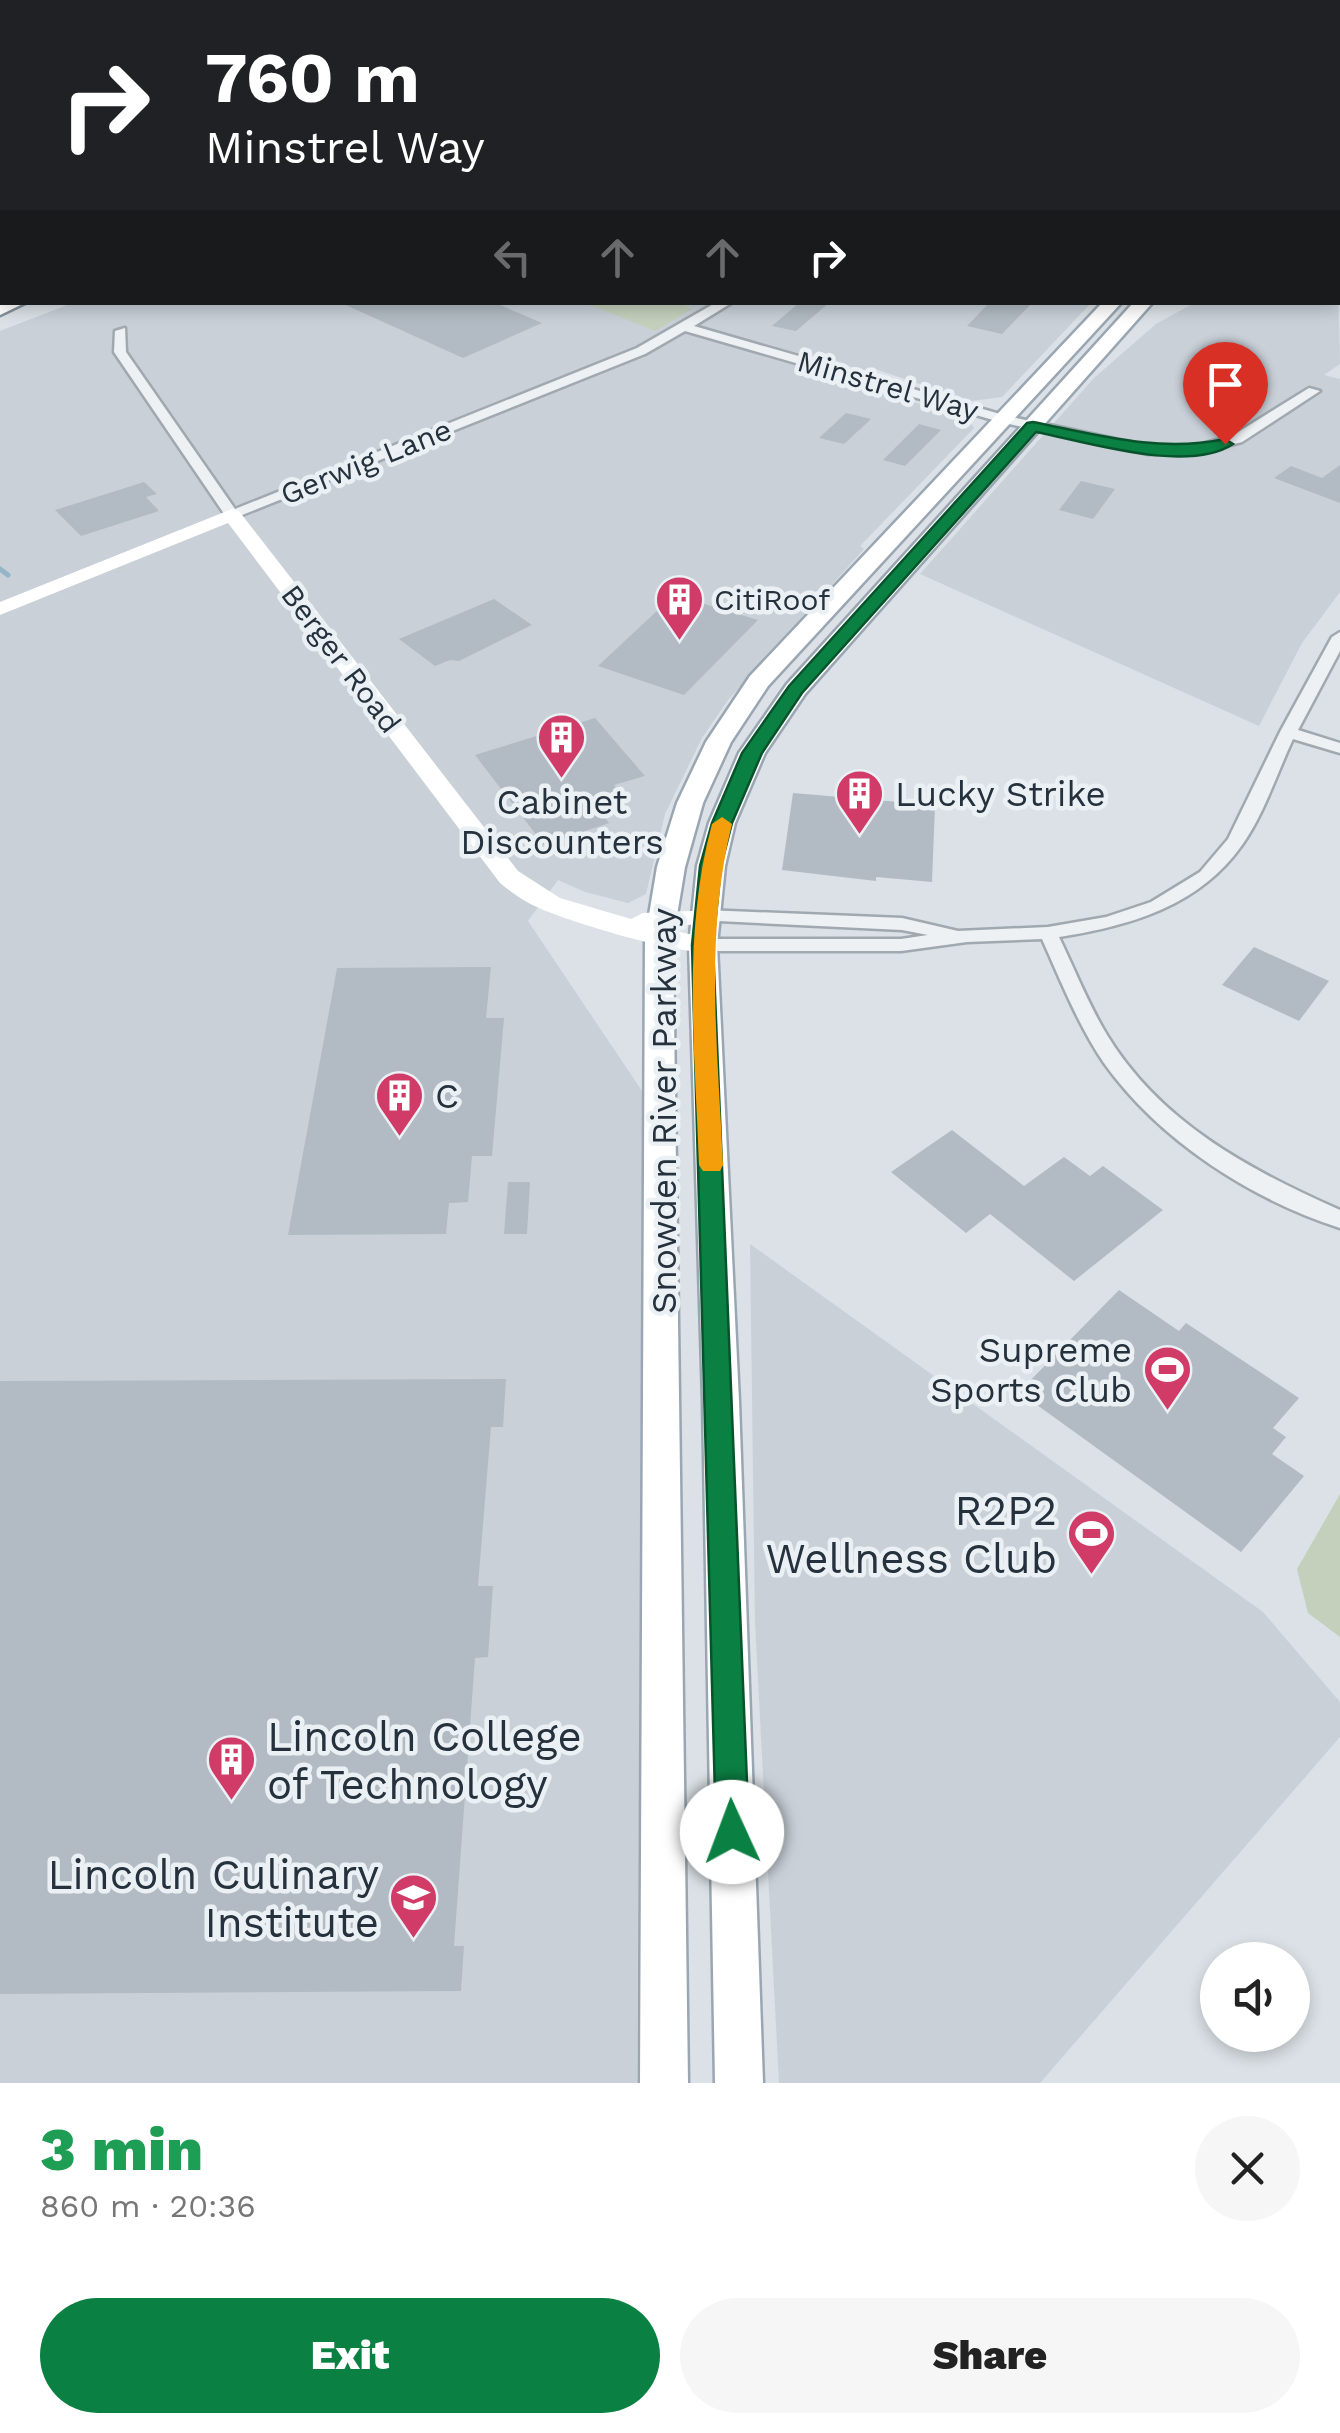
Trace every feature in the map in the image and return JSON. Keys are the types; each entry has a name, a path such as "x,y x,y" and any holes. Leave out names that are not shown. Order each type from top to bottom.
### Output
{"main road":[{"name":"Snowden River Parkway","path":"738,2083 721,1401 704,930 711,866 736,785 768,726 1019,423 1111,305"},
{"name":"Snowden River Parkway","path":"664,2083 660,928 682,818 731,719 759,681 1141,305"},
{"path":"1114,336 1157,305"}],"street":[{"name":"Gerwig Lane","path":"0,609 641,351 722,305"},
{"name":"Minstrel Way","path":"687,328 1019,423 1134,448 1194,450 1237,440 1314,391"},
{"name":"Berger Road","path":"121,331 120,352 232,516 509,877 540,901 562,911 622,924 704,930"},
{"path":"704,930 901,945 966,936 1048,933 1136,914 1178,896 1206,876 1242,832 1288,732 1340,637"},
{"path":"1288,732 1340,748"},
{"path":"704,930 902,924 966,936"},
{"path":"1048,933 1110,1056 1158,1114 1226,1164 1340,1220"}],"shaded area":[{"path":"67,305 590,305 655,330 691,308 686,305 1089,305 1002,397 971,401 875,369 863,370 817,358 800,369 968,418 974,428 860,546 864,549 728,700 702,738 665,814 646,894 628,903 558,880 528,921 644,1094 637,2083 0,2083 0,331"},
{"path":"1190,305 1339,305 1340,364 1324,375 1340,379 1340,592 1302,643 1259,726 920,574 1094,378 1156,324"},
{"path":"750,1244 1263,1612 1340,1702 1340,1737 1040,2083 779,2083 755,1622"}],"green space":[{"path":"590,305 686,305 692,309 655,331"},
{"path":"1340,1494 1340,1637 1308,1613 1297,1569"}],"building":[{"path":"346,305 500,305 542,323 463,358"},
{"path":"796,305 826,305 796,331 772,326"},
{"path":"987,305 1030,305 1002,334 967,326"},
{"path":"846,413 871,419 844,444 819,438"},
{"path":"919,424 941,430 905,466 883,460"},
{"path":"1340,465 1340,503 1274,478 1291,466 1322,478"},
{"path":"1081,481 1115,489 1093,519 1059,510"},
{"path":"144,482 157,494 146,497 159,511 81,536 55,510"},
{"name":"CitiRoof","path":"674,595 758,620 684,695 598,666"},
{"path":"494,599 532,625 459,661 435,666 399,639"},
{"name":"Cabinet Discounters","path":"595,718 645,776 614,785 624,797 596,807 609,823 544,845 475,755"},
{"name":"Lucky Strike","path":"793,793 935,805 932,882 876,877 876,881 782,870"},
{"path":"1254,947 1329,981 1299,1021 1222,985"},
{"path":"491,967 486,1018 504,1018 492,1156 472,1156 468,1202 449,1203 446,1234 288,1235 337,968"},
{"name":"Supreme Sports Club","path":"952,1130 1024,1186 1064,1157 1090,1176 1103,1166 1163,1210 1074,1281 990,1214 966,1233 891,1172"},
{"path":"508,1182 530,1182 527,1234 504,1234"},
{"name":"Supreme Sports Club","path":"1119,1290 1179,1331 1186,1323 1299,1398 1273,1428 1286,1437 1272,1454 1304,1476 1241,1552 1019,1392"},
{"name":"Lincoln College of Technology","path":"506,1379 503,1427 491,1427 478,1586 493,1586 488,1657 475,1658 454,1946 464,1946 461,1991 0,1994 0,1381"}],"waterway":[{"path":"0,569 8,575"}],"slow traffic":[{"path":"711,1165 702,945 711,866 722,824"}],"place":[{"name":"CitiRoof","path":"679,642"},
{"name":"Cabinet Discounters","path":"562,780"},
{"name":"Lucky Strike","path":"860,836"},
{"name":"C","path":"400,1138"},
{"name":"Supreme Sports Club","path":"1167,1412"},
{"name":"R2P2 Wellness Club","path":"1092,1576"},
{"name":"Lincoln College of Technology","path":"232,1802"},
{"name":"Lincoln Culinary Institute","path":"414,1940"}],"route":[{"path":"732,1832 721,1401 702,945 711,866 722,823 752,753 796,690 1033,426 1148,450 1194,450 1225,444"}]}
